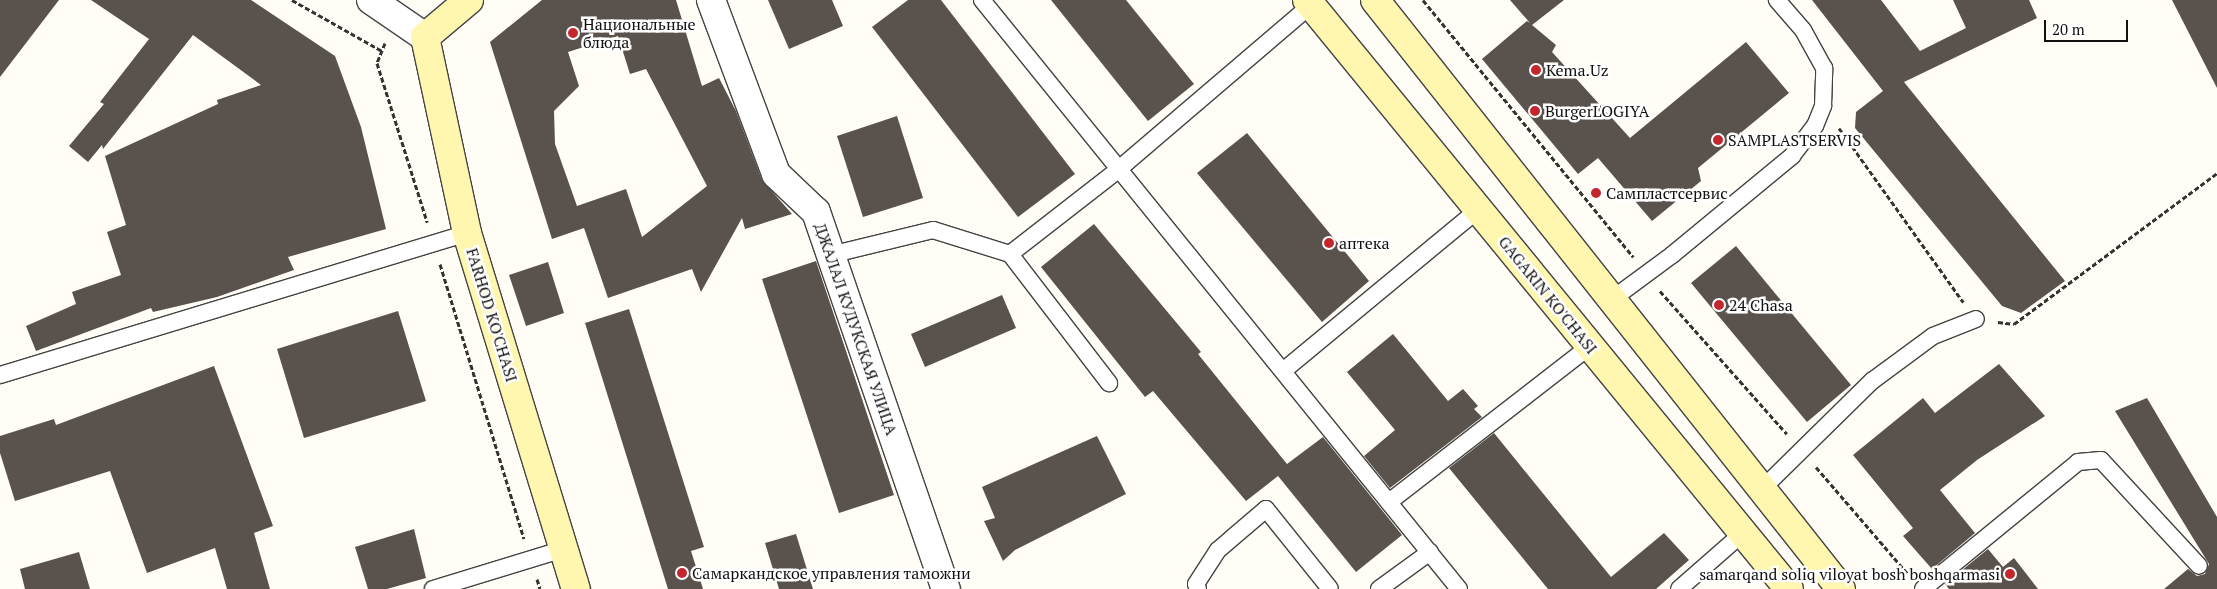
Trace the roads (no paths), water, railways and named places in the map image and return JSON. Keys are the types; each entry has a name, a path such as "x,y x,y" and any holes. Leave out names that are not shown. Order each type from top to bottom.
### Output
{"main road":[{"path":"426,37 469,0"},
{"path":"1376,0 1841,589"},
{"name":"GAGARIN KO'CHASI","path":"1309,2 1789,589"},
{"name":"FARHOD KO'CHASI","path":"426,37 466,232 576,589"}],"street":[{"path":"371,0 426,37"},
{"name":"ДЖАЛАЛ КУДУКСКАЯ УЛИЦА","path":"711,0 776,174 816,212 946,589"}],"lane":[{"path":"982,0 1459,589"},
{"path":"1611,300 1792,156 1815,126 1823,106 1824,68 1803,30 1777,0"},
{"path":"1010,254 1119,168 1309,2"},
{"path":"1283,371 1479,210"},
{"path":"830,255 933,230 1010,254 1109,383"},
{"path":"0,375 466,232"},
{"path":"1761,490 1872,381 1933,336 1976,319"},
{"path":"1389,502 1590,346"},
{"path":"1919,585 2078,462 2101,460 2200,566"},
{"path":"1198,589 1196,584 1218,550 1266,509 1330,589"},
{"path":"1679,589 1744,532"},
{"path":"433,589 564,549"},
{"path":"1379,589 1430,552"}],"place":[{"name":"Национальные блюда","path":"573,33"},
{"name":"Kema.Uz","path":"1536,70"},
{"name":"BurgerLOGIYA","path":"1535,111"},
{"name":"SAMPLASTSERVIS","path":"1718,140"},
{"name":"Сампластсервис","path":"1596,193"},
{"name":"аптека","path":"1329,243"},
{"name":"24 Chasa","path":"1719,305"},
{"name":"Самаркандское управления таможни","path":"682,573"},
{"name":"samarqand soliq viloyat bosh boshqarmasi","path":"2010,574"}]}
